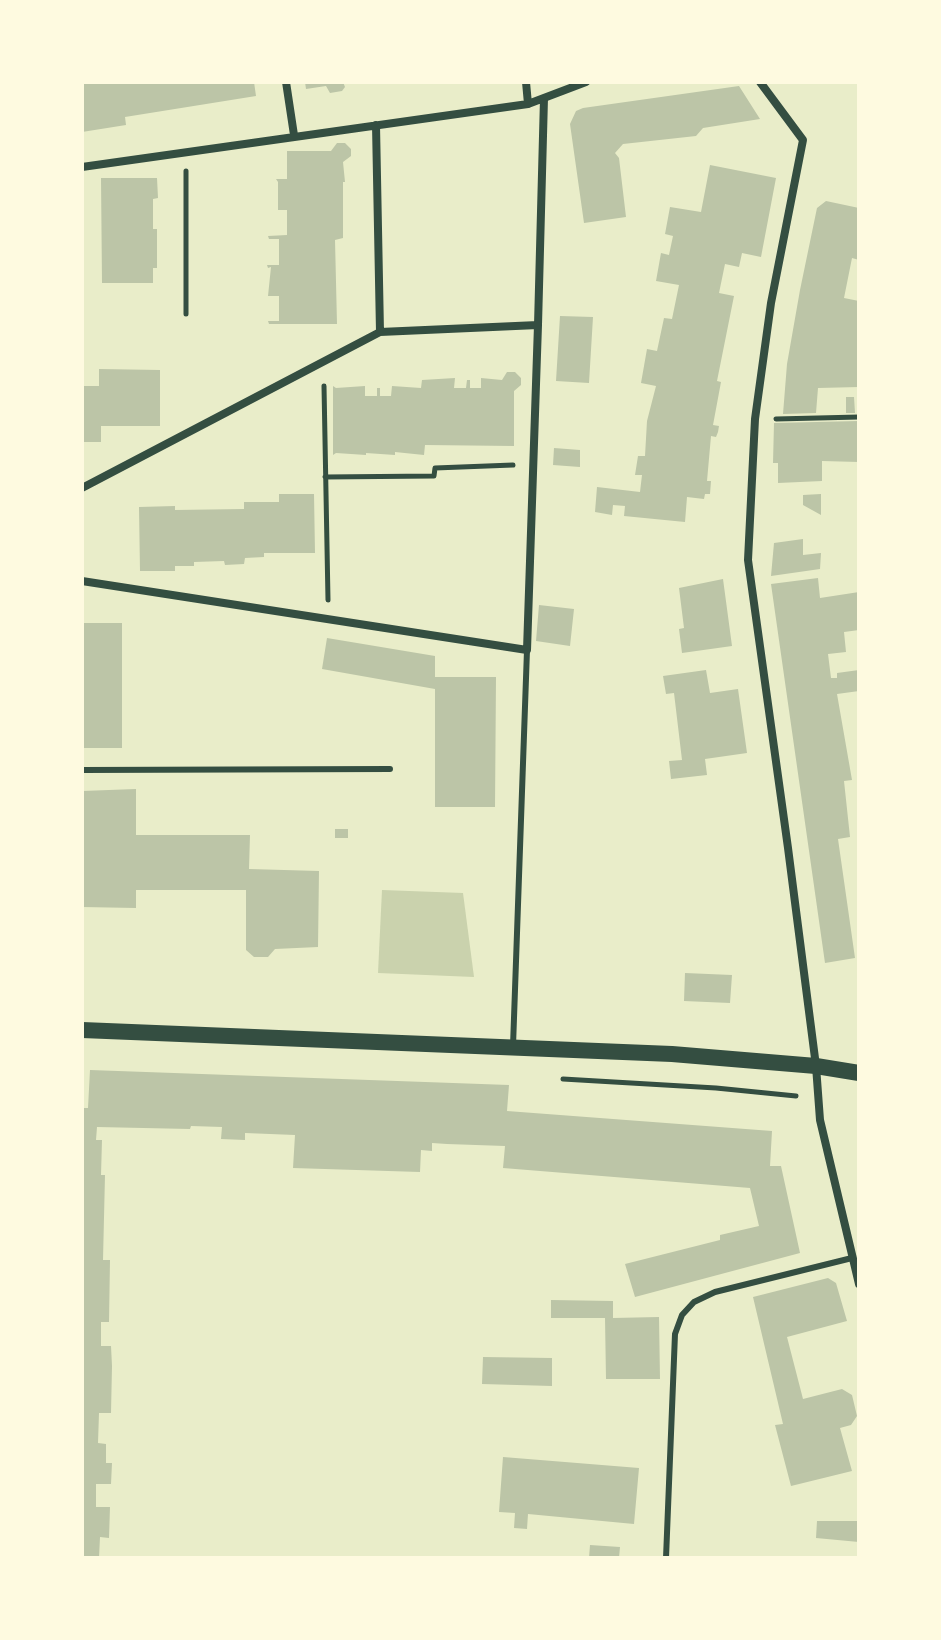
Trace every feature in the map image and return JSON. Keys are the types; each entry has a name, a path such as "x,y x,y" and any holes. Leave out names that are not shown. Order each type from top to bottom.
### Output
{"main road":[{"path":"82,1030 672,1054 816,1066 859,1073"}],"street":[{"path":"286,82 294,135"},
{"path":"526,82 528,104"},
{"path":"82,167 528,104 586,82"},
{"path":"760,82 803,140 771,303 755,419 748,560 816,1066 820,1120 859,1284"},
{"path":"82,581 527,650 544,98"},
{"path":"376,125 380,332"},
{"path":"82,488 380,332 538,325"}],"lane":[{"path":"513,1047 527,650"},
{"path":"82,770 390,769"},
{"path":"666,1558 675,1334 682,1315 694,1302 715,1292 852,1258"}],"path":[{"path":"186,151 186,314"},
{"path":"323,361 328,619"},
{"path":"755,419 859,417"},
{"path":"325,477 434,476 435,468 534,464"},
{"path":"561,1079 716,1088 818,1098"}],"green space":[{"path":"382,890 463,893 474,977 378,973"}],"building":[{"path":"82,82 254,82 256,96 125,117 126,125 82,132"},
{"path":"305,82 343,82 345,87 342,91 330,93 326,86 306,89"},
{"path":"739,86 760,119 703,128 696,136 623,144 615,153 619,158 626,217 584,223 570,124 576,111"},
{"path":"337,143 345,143 351,149 351,156 343,162 343,238 335,240 337,324 269,324 268,321 279,321 279,296 268,296 271,267 267,265 279,265 279,239 269,239 268,236 287,235 287,210 278,210 276,179 287,179 287,151 331,151"},
{"path":"710,165 776,178 761,257 742,253 739,267 725,264 719,293 734,296 717,381 721,382 713,425 719,426 716,437 711,436 707,481 711,481 710,494 705,494 704,499 687,497 685,522 624,516 625,506 613,505 612,515 595,512 597,487 640,492 642,475 635,475 638,456 645,456 647,421 656,386 641,383 647,349 657,351 664,318 672,319 679,285 656,281 661,253 669,255 673,236 665,234 670,207 701,212"},
{"path":"101,178 157,178 158,198 153,199 153,229 157,229 157,268 153,268 153,283 102,283"},
{"path":"826,201 859,208 859,260 852,258 844,298 859,301 859,387 818,388 816,413 783,414 787,364 800,290 817,208"},
{"path":"560,316 593,317 589,383 556,381"},
{"path":"99,369 160,370 160,426 101,426 101,442 82,442 82,386 99,386"},
{"path":"507,372 515,372 521,378 521,385 514,391 514,446 425,445 424,455 395,452 395,455 333,455 333,386 365,386 365,396 377,396 377,388 380,388 380,396 391,396 392,386 421,388 422,380 455,378 454,388 466,388 467,380 470,380 470,388 481,388 481,378 502,380"},
{"path":"846,397 854,397 855,413 846,413"},
{"path":"859,421 859,462 822,461 822,481 778,483 778,463 773,463 774,423"},
{"path":"554,448 580,450 580,467 553,465"},
{"path":"279,494 314,494 315,553 264,553 264,557 245,558 244,564 194,562 194,566 175,566 175,571 140,571 139,507 244,509 244,502 279,502"},
{"path":"821,494 821,515 803,505 803,495"},
{"path":"803,539 803,555 821,553 820,569 771,576 774,543"},
{"path":"818,578 820,598 859,592 859,630 844,632 846,652 828,654 831,678 837,678 837,673 859,670 859,691 837,694 852,780 844,781 850,837 838,839 855,958 825,963 771,584"},
{"path":"723,579 732,646 682,653 679,629 684,628 679,588"},
{"path":"539,605 574,609 570,646 536,641"},
{"path":"82,623 122,623 122,748 82,748"},
{"path":"327,638 435,656 435,677 496,677 495,807 435,807 435,689 322,669"},
{"path":"706,670 710,693 738,689 747,753 705,759 707,775 671,779 669,761 682,760 674,693 666,694 663,676"},
{"path":"136,789 136,835 250,835 249,869 319,871 318,947 275,949 268,957 254,957 246,950 246,890 136,890 136,908 82,907 82,791"},
{"path":"335,829 348,829 348,838 335,838"},
{"path":"685,973 732,975 730,1003 684,1001"},
{"path":"90,1070 509,1085 507,1111 772,1131 770,1166 781,1166 800,1253 635,1297 625,1264 720,1240 720,1235 759,1226 750,1188 503,1168 505,1146 432,1143 432,1151 421,1150 420,1172 293,1168 295,1135 245,1133 245,1140 221,1139 222,1127 97,1127 96,1140 102,1140 101,1175 105,1175 103,1260 110,1260 109,1322 101,1322 101,1346 111,1346 112,1366 111,1413 99,1413 98,1443 106,1444 106,1463 112,1463 111,1484 96,1484 96,1507 110,1507 109,1538 100,1537 99,1558 82,1558 82,1108 88,1108"},
{"path":"828,1278 836,1283 847,1321 787,1337 803,1399 842,1389 852,1395 857,1416 851,1425 840,1428 852,1471 791,1486 775,1425 783,1424 753,1297"},
{"path":"551,1300 613,1301 613,1318 659,1317 660,1379 606,1379 605,1318 551,1318"},
{"path":"483,1357 552,1358 552,1386 482,1384"},
{"path":"503,1457 639,1468 634,1524 528,1514 527,1529 514,1528 515,1513 499,1512"},
{"path":"817,1521 859,1521 859,1542 816,1538"},
{"path":"590,1545 620,1547 619,1558 589,1558"}]}
